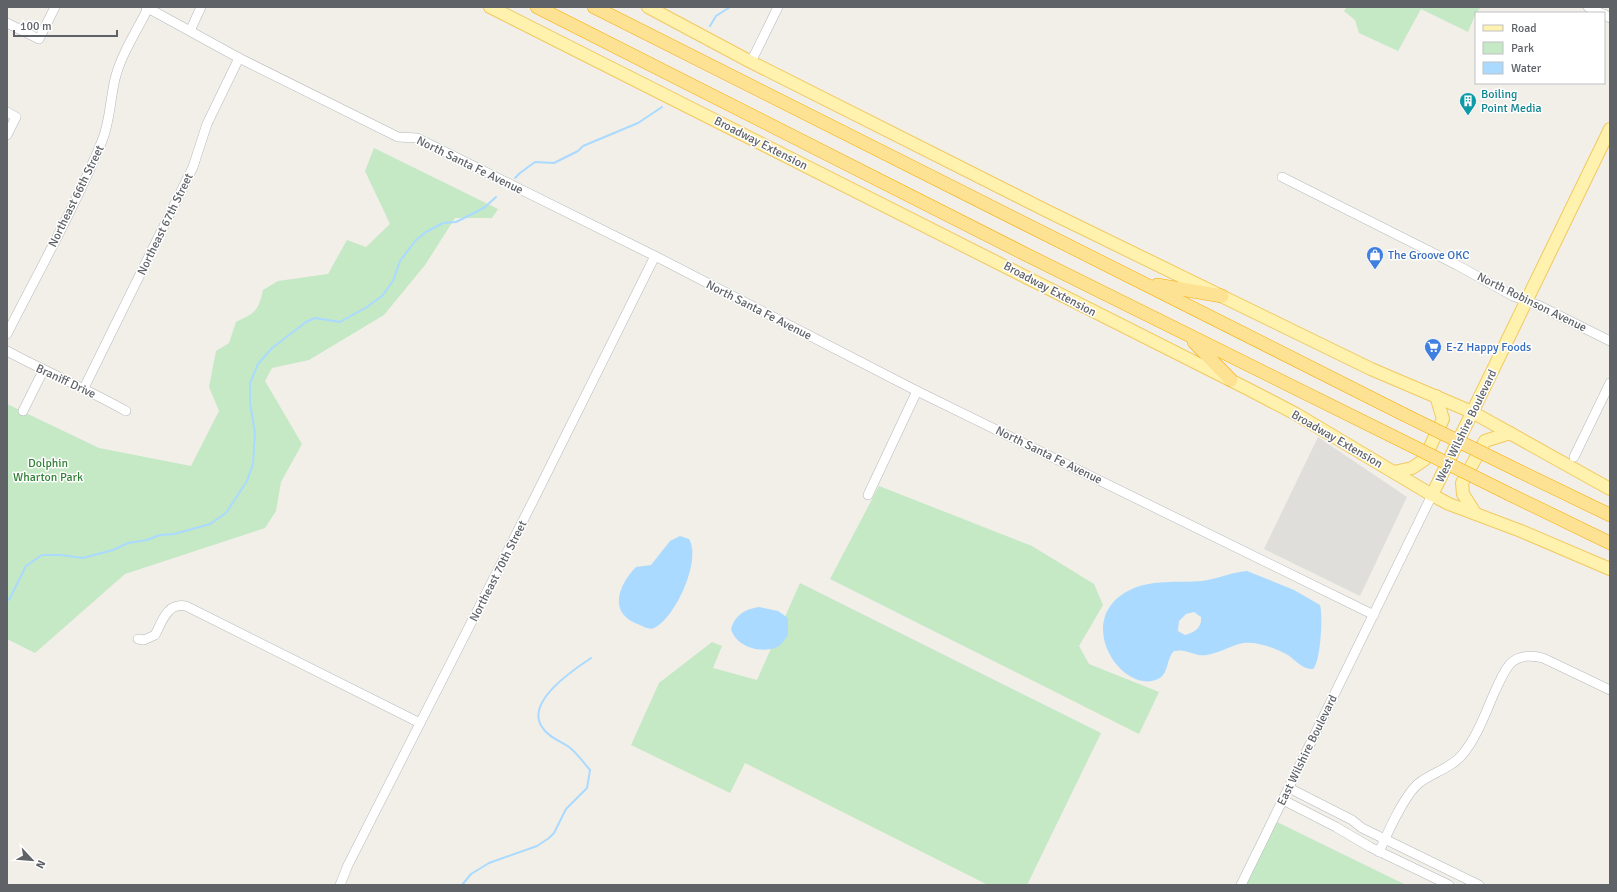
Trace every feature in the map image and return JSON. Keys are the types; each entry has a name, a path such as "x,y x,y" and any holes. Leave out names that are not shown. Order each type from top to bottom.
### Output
{"highway":[{"name":"Broadway Extension","path":"537,7 1184,333 1610,543"},
{"path":"594,7 1403,414 1610,515"},
{"path":"605,7 619,19"},
{"path":"1143,282 1222,296"},
{"path":"1184,333 1231,380"}],"main road":[{"name":"Broadway Extension","path":"490,7 1231,380 1296,414 1432,495 1610,569"},
{"path":"648,7 751,62 1222,296 1371,369 1472,412 1610,488"},
{"name":"West Wilshire Boulevard","path":"1432,495 1527,301 1607,144 1610,129"},
{"path":"1394,472 1412,468 1424,460 1443,419 1436,396"},
{"path":"1475,513 1463,494 1462,483 1485,440 1510,433"}],"street":[{"path":"7,23 39,39 55,7"},
{"path":"190,31 201,7"},
{"path":"751,62 778,7"},
{"path":"1588,7 1599,12"},
{"name":"North Santa Fe Avenue","path":"147,8 239,58 398,137 417,138 655,256 917,390 1374,615"},
{"name":"Northeast 66th Street","path":"7,334 88,173 103,139 109,118 115,78 120,64 147,8"},
{"name":"Northeast 67th Street","path":"84,388 193,167 207,124 239,58"},
{"path":"7,112 16,117 7,135"},
{"name":"North Robinson Avenue","path":"1282,177 1457,265 1513,296 1527,301 1610,341"},
{"name":"Northeast 70th Street","path":"340,885 348,865 655,256"},
{"name":"Braniff Drive","path":"7,352 43,371 84,388 126,411"},
{"path":"23,411 43,371"},
{"path":"1574,457 1610,383"},
{"path":"868,495 917,390"},
{"name":"West Wilshire Boulevard","path":"1374,615 1432,495"},
{"path":"138,639 144,640 155,636 167,612 173,606 186,606 420,724"},
{"name":"East Wilshire Boulevard","path":"1241,885 1374,615"},
{"path":"1379,852 1408,796 1418,784 1451,764 1462,755 1480,725 1502,676 1511,662 1523,657 1534,656 1543,658 1610,690"},
{"path":"1289,788 1346,817 1362,828 1479,885"},
{"path":"1283,800 1336,827 1379,852 1449,885"}],"shaded area":[{"path":"1318,437 1407,497 1360,596 1264,549"}],"green space":[{"path":"1347,7 1481,7 1475,12 1468,32 1421,9 1398,51 1359,33 1355,20 1344,11"},
{"name":"Dolphin Wharton Park","path":"374,148 498,209 492,218 455,218 425,265 384,315 309,360 272,368 265,381 302,444 281,482 276,511 265,528 125,574 35,653 7,639 7,404 99,448 191,466 219,411 209,387 216,351 229,343 236,322 255,311 263,290 278,281 328,274 347,240 366,247 390,224 365,171"},
{"path":"879,486 1032,546 1094,584 1103,605 1079,646 1089,664 1159,692 1139,734 830,579"},
{"path":"800,583 1101,733 1027,885 988,885 745,763 730,793 631,745 659,683 712,642 722,646 713,668 757,680"},
{"path":"1277,822 1406,885 1246,885"}],"water":[{"path":"680,536 689,539 692,548 692,560 689,574 678,601 662,622 654,628 647,628 630,620 623,614 620,607 620,591 624,583 636,567 651,565 670,541"},
{"path":"1247,571 1294,590 1320,605 1320,648 1316,665 1313,669 1308,669 1288,655 1274,648 1244,643 1207,655 1199,655 1178,650 1174,651 1171,654 1162,677 1144,681 1130,676 1118,666 1108,652 1103,635 1104,619 1113,603 1130,590 1147,584 1202,581","holes":["1194,612 1201,617 1199,627 1195,631 1185,635 1178,631 1179,621 1186,614"]},
{"path":"759,607 778,611 788,618 788,635 777,647 764,650 750,647 738,640 731,629 738,616 749,609"}],"waterway":[{"path":"710,26 716,16 730,7"},
{"path":"515,178 535,162 554,163 578,151 583,146 638,123 662,107"},
{"path":"7,601 10,598 26,566 42,555 60,555 83,558 113,550 128,543 147,540 160,535 174,534 210,524 226,513 247,481 253,464 255,433 250,403 250,383 258,364 272,348 306,322 315,318 340,322 367,307 382,296 393,281 400,261 416,240 426,232 443,223 456,222 474,213 485,207 496,197"},
{"path":"462,885 471,874 489,863 537,846 549,838 554,833 566,809 587,788 590,770 572,749 551,736 542,727 538,717 540,707 545,697 553,688 573,670 591,658"}],"place":[{"name":"Boiling Point Media","path":"1468,116"},
{"name":"The Groove OKC","path":"1375,270"},
{"name":"E-Z Happy Foods","path":"1433,362"}]}
